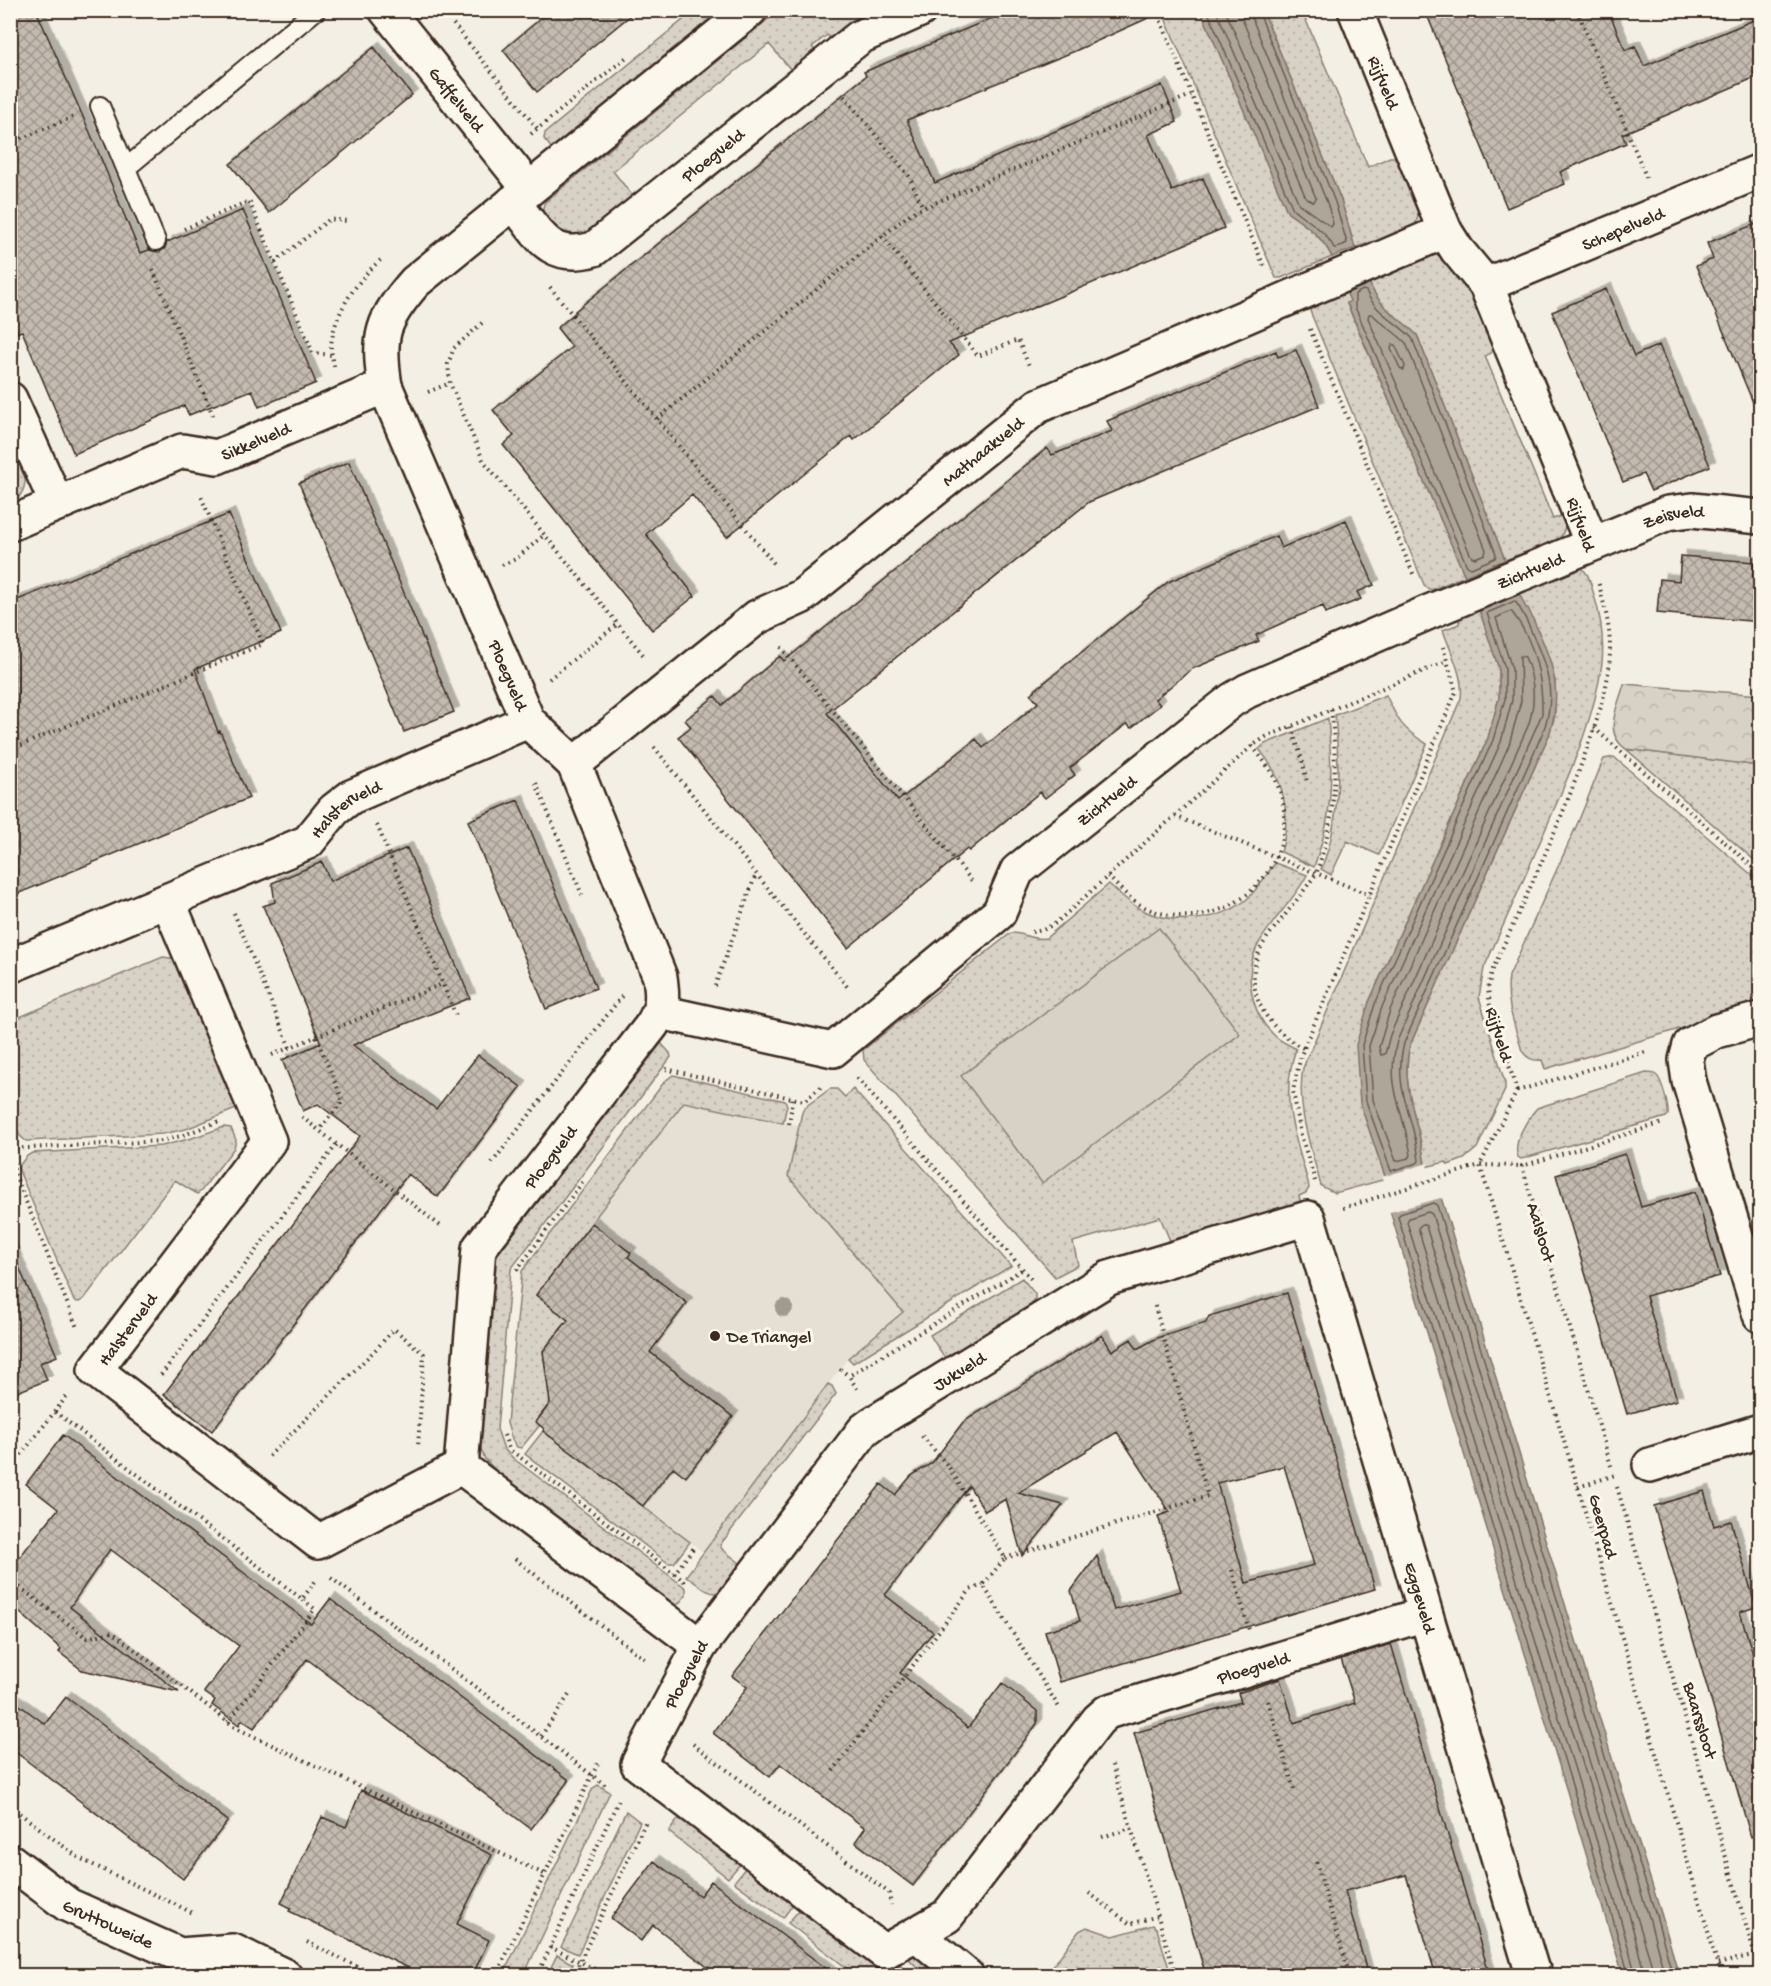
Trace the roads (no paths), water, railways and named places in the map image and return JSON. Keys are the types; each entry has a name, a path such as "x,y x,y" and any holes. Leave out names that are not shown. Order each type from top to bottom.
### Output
{"street":[{"name":"Gaffelveld","path":"386,10 504,158 521,195"},
{"name":"Ploegveld","path":"750,10 415,282 396,304 383,330 381,359 385,386 468,580 516,726 574,764 660,977 662,995 660,1012 480,1248 461,1467 700,1646 638,1764 884,1952 946,1916 1098,1720 1107,1712 1425,1614"},
{"name":"Ploegveld","path":"521,195 551,248 570,254 594,249 860,37 920,10"},
{"name":"Rijfveld","path":"1355,10 1445,231 1457,250 1486,285 1592,544"},
{"name":"Schepelveld","path":"1486,285 1761,171"},
{"name":"Mathaakveld","path":"574,764 757,616 801,597 1029,412 1445,231"},
{"name":"Sikkelveld","path":"57,504 182,451 217,457 385,386"},
{"path":"10,399 57,504 10,524"},
{"name":"Zeisveld","path":"1592,544 1668,513 1680,511 1692,510 1761,517"},
{"name":"Zichtveld","path":"660,1012 840,1058 873,1018 1011,922 1017,871 1232,700 1247,691 1592,544"},
{"name":"Halsterveld","path":"10,966 308,842 334,810 351,796 516,726"},
{"name":"Halsterveld","path":"168,902 269,1141 95,1370 318,1542 461,1467"},
{"path":"1761,1019 1717,1031 1690,1045 1686,1060 1687,1075 1761,1315"},
{"name":"Jukveld","path":"700,1646 864,1430 1109,1278 1313,1204"},
{"name":"Eggeveld","path":"1313,1204 1425,1614 1532,1971 1536,1976"},
{"path":"1650,1465 1761,1431"},
{"name":"Gruttoweide","path":"10,1861 68,1905 180,1955 233,1951 285,1976"},
{"path":"916,1934 967,1976"}],"lane":[{"path":"126,168 316,10"},
{"path":"100,106 156,241"}],"water":[{"path":"1201,11 1263,11 1341,200 1355,248 1332,257 1319,237 1288,213"},
{"path":"1369,282 1378,299 1417,335 1505,560 1465,576 1347,303 1350,301 1346,291"},
{"path":"1519,593 1542,640 1552,669 1556,700 1554,717 1549,735 1410,1045 1407,1076 1425,1167 1386,1179 1360,1103 1356,1045 1369,1002 1488,738 1499,698 1499,669 1479,609"},
{"path":"1440,1194 1679,1975 1623,1975 1390,1211"}],"place":[{"name":"De Triangel","path":"715,1336"}]}
